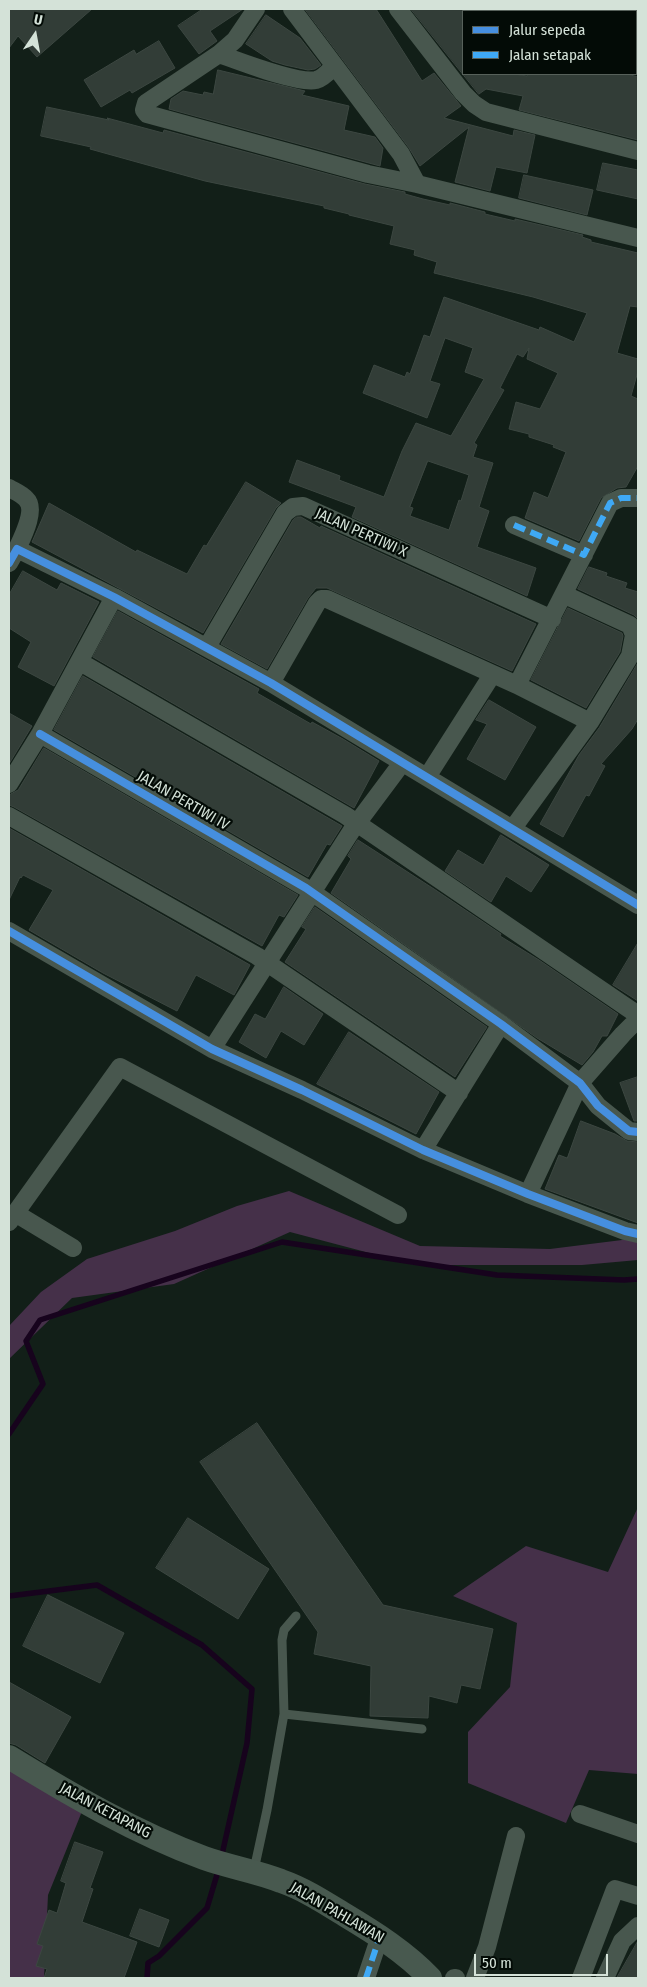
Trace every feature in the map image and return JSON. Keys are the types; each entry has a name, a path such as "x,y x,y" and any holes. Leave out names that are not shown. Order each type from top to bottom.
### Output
{"street":[{"path":"256,9 235,40 219,54 146,103 144,110 147,114 368,174 417,184 638,238"},
{"path":"292,9 401,154 417,184"},
{"path":"398,9 463,94 486,112 638,151"},
{"path":"219,54 271,72 314,80 324,76 334,66"},
{"path":"9,488 27,499 30,504 30,512 24,534 13,556 114,597 207,647 513,828 638,905"},
{"path":"517,685 610,503 621,498 638,498"},
{"name":"JALAN PERTIWI X","path":"207,647 285,513 293,507 303,506 552,619"},
{"path":"514,526 584,555"},
{"path":"513,828 590,722 630,656 634,635 630,625 565,594"},
{"path":"9,784 40,734 114,597"},
{"path":"270,683 317,603 321,599 327,599 517,685 590,722"},
{"path":"80,662 345,815 638,1014"},
{"path":"427,777 492,675"},
{"name":"JALAN PERTIWI IV","path":"40,734 312,892 501,1024 580,1083 598,1106 628,1131 638,1132"},
{"path":"212,1049 356,824 402,763"},
{"path":"9,816 256,956 459,1093"},
{"path":"9,931 212,1049 302,1090 424,1150 528,1194 625,1231 638,1234"},
{"path":"528,1194 580,1083 623,1034 632,1025 638,1023"},
{"path":"424,1150 501,1024"},
{"path":"73,1248 12,1218 120,1067 398,1215"},
{"name":"JALAN KETAPANG","path":"9,1756 96,1807 155,1837 205,1858"},
{"path":"580,1814 638,1834"},
{"path":"476,1978 492,1930 516,1836"},
{"name":"JALAN PAHLAWAN","path":"205,1858 282,1881 315,1896 380,1936 430,1978"},
{"path":"581,1978 615,1889 638,1896"},
{"path":"605,1978 622,1941 638,1926"},
{"path":"366,1978 380,1936"}],"lane":[{"path":"244,1870 267,1810 284,1714 282,1640 284,1630 296,1616"},
{"path":"284,1714 422,1729"}],"shaded area":[{"path":"289,1191 420,1246 550,1249 638,1238 638,1260 582,1265 415,1265 290,1232 174,1284 72,1298 9,1359 9,1326 41,1292 87,1259 175,1231 237,1206"},
{"path":"638,1507 638,1774 589,1770 566,1823 468,1783 468,1732 510,1687 517,1623 453,1596 526,1546 608,1572"},
{"path":"9,1764 85,1804 48,1895 44,1978 9,1978"}],"building":[{"path":"9,9 92,9 37,57 18,36 9,48"},
{"path":"203,9 243,9 210,31 217,41 199,54 178,26"},
{"path":"305,9 376,9 422,81 434,73 461,106 444,118 513,136 514,130 535,135 527,173 496,167 490,191 455,182 469,127 420,166 409,148"},
{"path":"411,9 463,9 462,73"},
{"path":"266,15 300,38 321,65 315,69 308,70 285,65 272,61 246,44"},
{"path":"159,41 175,68 132,93 130,90 101,107 84,80 134,50 136,54"},
{"path":"218,70 305,91 302,95 349,106 344,130 375,137 383,148 380,166 169,109 171,99 183,91 203,95 204,92 213,94"},
{"path":"464,75 631,75 638,77 638,140 519,110 523,96 486,89 479,94"},
{"path":"47,107 109,120 107,118 163,133 164,130 365,184 405,192 405,194 423,199 450,205 450,203 485,212 485,214 583,235 582,237 591,240 591,242 638,253 638,307 630,306 617,353 638,359 638,371 631,396 638,399 638,466 626,487 617,488 601,498 579,541 525,518 534,492 548,498 566,452 553,447 554,445 529,437 529,434 509,429 516,402 540,409 558,373 527,359 529,348 523,357 517,354 500,388 504,390 474,443 477,445 473,457 493,463 479,507 489,511 477,547 536,568 527,596 352,517 356,507 289,482 297,460 340,476 339,480 384,497 402,451 416,423 451,436 484,379 465,372 473,348 445,338 430,381 440,384 427,418 363,393 374,365 405,377 407,372 410,374 424,335 430,337 444,297 539,330 540,327 574,342 587,313 533,297 434,273 437,262 414,255 415,250 390,244 394,226 324,208 324,206 205,181 90,149 91,147 41,136","holes":["428,461 469,475 449,530 410,516 413,508 410,507"]},
{"path":"603,163 638,170 638,199 597,190"},
{"path":"524,175 593,190 587,215 519,198"},
{"path":"246,482 281,503 276,508 203,633 32,542 49,503 136,552 137,550 187,574"},
{"path":"301,517 320,528 321,526 536,624 512,671 327,588 316,588 308,598 267,669 221,644 293,520"},
{"path":"589,567 607,573 606,576 627,583 625,588 638,592 638,619 634,615 578,589"},
{"path":"23,571 57,590 61,583 99,602 54,686 18,667 31,642 9,628 9,595"},
{"path":"568,608 622,633 623,636 620,652 586,708 531,680"},
{"path":"118,611 259,689 257,693 311,724 312,722 343,739 379,761 354,808 93,657"},
{"path":"638,663 638,719 632,729 601,764 605,766 589,796 586,795 563,837 540,824 579,755 599,728"},
{"path":"83,676 342,826 330,845 327,844 308,877 54,730"},
{"path":"489,700 536,727 505,780 467,759 487,724 476,720"},
{"path":"9,713 32,726 9,764"},
{"path":"44,748 298,895 284,917 279,915 262,946 9,805 9,795 18,790"},
{"path":"9,828 250,965 234,995 196,975 177,1011 103,973 29,930 53,890 23,875 20,877 9,900"},
{"path":"501,835 549,865 531,892 506,876 491,902 445,871 458,850 483,865"},
{"path":"358,840 434,889 501,934 500,936 618,1014 607,1036 602,1036 593,1052 582,1065 537,1038 331,893 351,859 348,856"},
{"path":"315,907 487,1027 455,1077 285,962 306,929 302,927"},
{"path":"638,943 638,1001 613,985"},
{"path":"284,987 323,1014 304,1045 281,1031 266,1058 239,1042 255,1014 265,1019"},
{"path":"349,1032 439,1092 416,1134 317,1084"},
{"path":"638,1077 638,1121 634,1121 620,1083"},
{"path":"581,1121 615,1134 627,1141 638,1142 638,1223 545,1189 559,1155 567,1158"},
{"path":"257,1423 383,1605 493,1629 480,1689 461,1685 457,1703 429,1696 428,1718 370,1716 371,1666 314,1654 318,1632 200,1462"},
{"path":"188,1518 269,1569 238,1619 156,1568"},
{"path":"48,1595 124,1633 100,1683 23,1646"},
{"path":"9,1682 71,1717 45,1763 16,1745 9,1743"},
{"path":"75,1842 103,1852 90,1888 93,1889 82,1922 137,1942 124,1978 44,1978 47,1969 36,1966 43,1946 37,1944 49,1910 57,1913 66,1883 61,1881"},
{"path":"140,1909 169,1920 159,1947 130,1936"},
{"path":"638,1941 638,1978 617,1978"}],"waterway":[{"path":"9,1434 43,1384 26,1341 40,1320 282,1242 497,1275 638,1279"},
{"path":"9,1596 97,1585 202,1645 252,1689 247,1743 221,1859"},
{"path":"147,1978 148,1963 159,1956 207,1908 219,1868"}],"marked path":[{"path":"514,525 584,555 610,503 621,498 638,498"},
{"path":"366,1978 380,1936"}],"cycle path":[{"path":"9,563 17,549 114,597 271,683 638,905"},
{"path":"40,734 306,888 501,1024 580,1083 598,1106 629,1131 638,1132"},
{"path":"9,931 212,1049 302,1090 423,1150 528,1194 625,1231 638,1234"}]}
